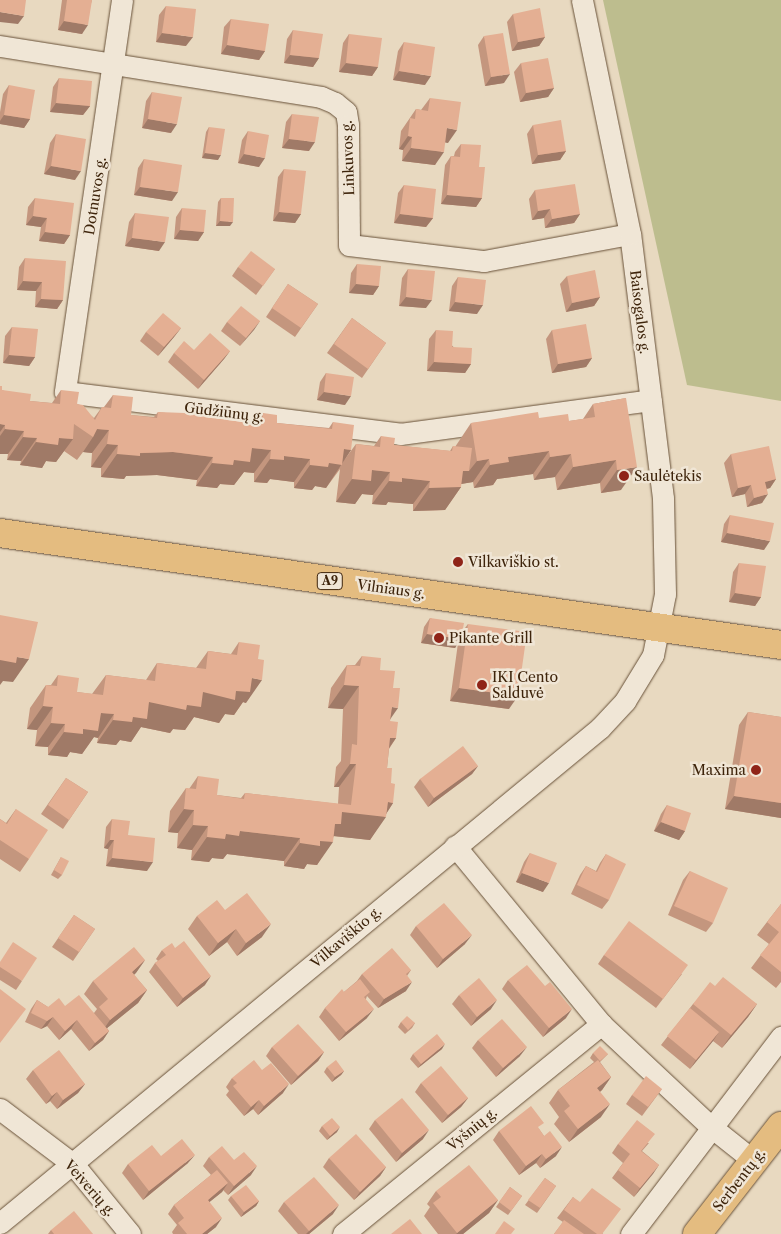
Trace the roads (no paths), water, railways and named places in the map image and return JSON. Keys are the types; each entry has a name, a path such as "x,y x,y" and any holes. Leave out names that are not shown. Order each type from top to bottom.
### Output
{"main road":[{"name":"Vilniaus g.","path":"0,533 781,645"},
{"name":"Serbentų g.","path":"697,1234 781,1126"}],"street":[{"name":"Dotnuvos g.","path":"65,392 122,0"},
{"name":"Baisogalos g.","path":"582,0 630,234 651,400 663,498 665,594 660,627"},
{"name":"Linkuvos g.","path":"0,46 114,62 321,97 334,103 346,112 348,124 349,245 484,261 630,234"},
{"name":"Gūdžiūnų g.","path":"65,392 400,434 651,400"},
{"name":"Vilkaviškio g.","path":"0,1223 74,1164 612,715 639,681 653,655 660,627"},
{"path":"455,846 601,1024 710,1126 754,1161"},
{"name":"Vyšnių g.","path":"343,1234 601,1024"},
{"path":"631,1234 710,1126 781,1038"},
{"name":"Veiverių g.","path":"0,1109 74,1164 130,1234"}],"place":[{"name":"Saulėtekis","path":"624,476"},
{"name":"Vilkaviškio st.","path":"458,562"},
{"name":"Pikante Grill","path":"439,638"},
{"name":"IKI Cento Salduvė","path":"482,685"},
{"name":"Maxima","path":"756,770"}]}
